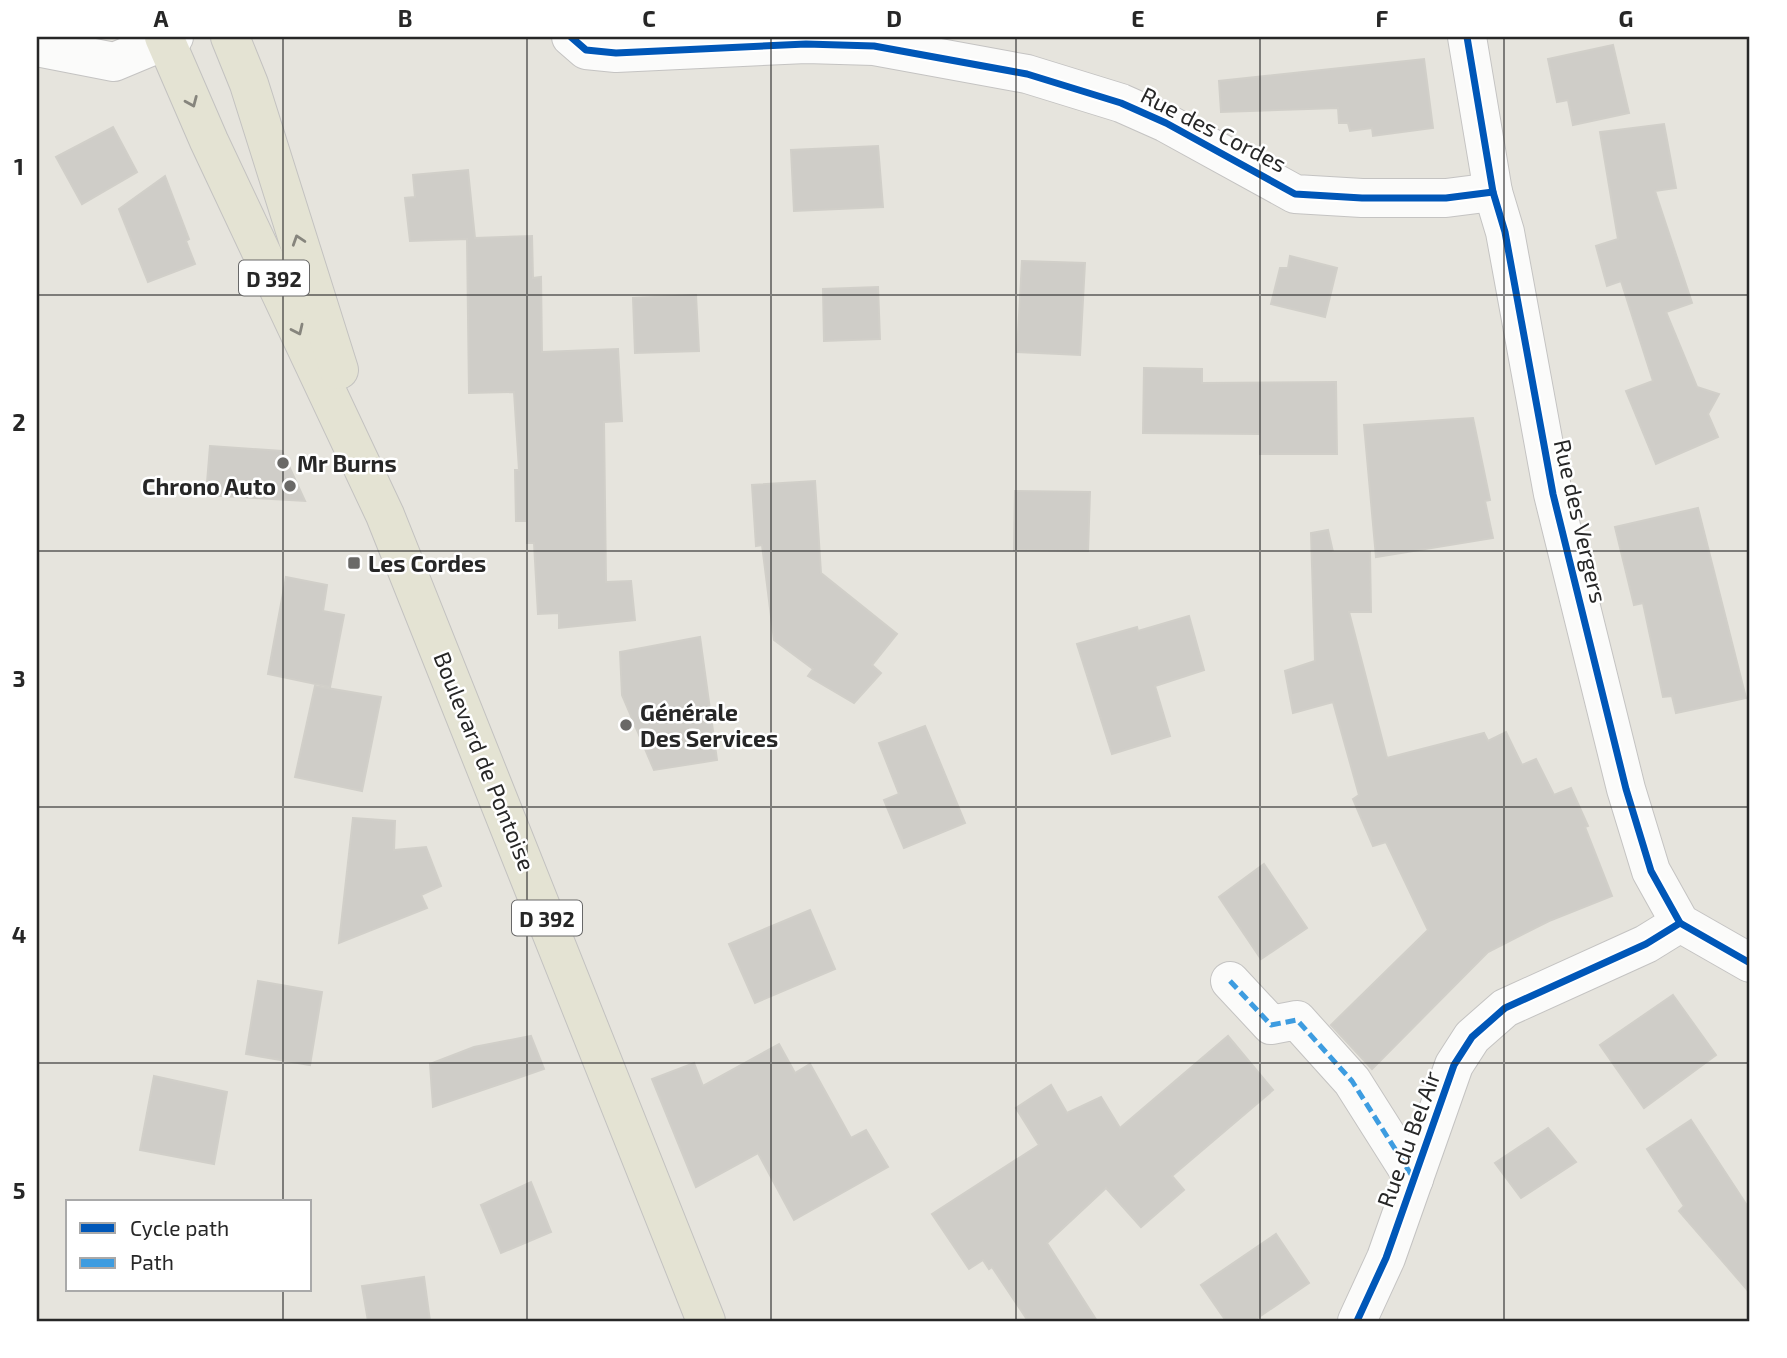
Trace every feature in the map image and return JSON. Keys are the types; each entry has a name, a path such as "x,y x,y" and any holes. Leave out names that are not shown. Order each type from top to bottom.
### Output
{"main road":[{"name":"Boulevard de Pontoise","path":"230,37 249,84 385,515"},
{"name":"Boulevard de Pontoise","path":"168,38 215,153 385,515 706,1321"}],"street":[{"name":"Rue des Vergers","path":"1467,37 1493,192 1506,232 1553,494 1626,789 1651,871 1680,923"},
{"path":"37,47 114,62 168,38"},
{"name":"Rue des Cordes","path":"578,43 616,53 806,44 887,48 1027,74 1121,103 1166,123 1295,194 1434,198 1493,192"},
{"path":"1680,923 1750,963"},
{"name":"Rue du Bel Air","path":"1357,1321 1386,1258 1454,1065 1472,1037 1505,1007 1646,944 1680,923"},
{"path":"1230,981 1271,1025 1297,1020 1352,1081 1414,1179"}],"building":[{"path":"1613,45 1629,113 1573,125 1568,100 1557,102 1548,59"},
{"path":"1424,59 1433,128 1373,136 1372,128 1350,131 1348,123 1339,123 1338,108 1221,112 1219,81"},
{"path":"1664,124 1676,188 1655,191 1692,303 1666,312 1697,387 1719,394 1708,414 1718,437 1656,464 1626,391 1653,381 1621,281 1607,286 1596,246 1618,239 1600,132"},
{"path":"113,127 137,172 82,204 56,157"},
{"path":"878,146 883,207 794,211 791,150"},
{"path":"468,170 475,238 532,236 533,278 541,277 542,352 618,349 622,421 604,422 606,582 631,581 635,620 559,628 559,613 538,614 534,543 527,543 527,521 516,521 515,470 519,470 514,392 469,393 467,239 410,241 405,198 415,197 413,175"},
{"path":"165,176 189,239 186,241 195,264 148,282 119,209"},
{"path":"1290,256 1337,268 1325,317 1271,304 1280,268 1288,268"},
{"path":"1022,261 1085,263 1080,355 1017,352"},
{"path":"878,287 880,339 824,341 823,289"},
{"path":"696,295 699,351 635,353 633,298"},
{"path":"1144,368 1202,369 1202,383 1336,382 1337,454 1260,454 1260,434 1143,433"},
{"path":"1473,418 1490,500 1485,501 1493,538 1376,557 1364,425"},
{"path":"210,446 282,451 305,501 206,495"},
{"path":"815,481 821,573 897,634 872,665 881,673 854,703 808,676 813,669 774,640 762,545 756,546 752,485"},
{"path":"1015,491 1090,492 1088,551 1014,550"},
{"path":"1698,508 1746,698 1676,713 1672,696 1663,697 1643,603 1634,605 1615,527"},
{"path":"1328,530 1333,552 1370,552 1371,612 1349,612 1387,758 1484,733 1488,741 1506,732 1522,765 1536,759 1554,795 1571,788 1588,826 1585,827 1612,896 1549,921 1488,952 1372,1069 1331,1025 1428,930 1386,842 1373,846 1353,799 1359,795 1333,702 1293,713 1285,671 1315,661 1311,533"},
{"path":"286,577 327,585 323,611 344,615 330,687 268,674"},
{"path":"1189,616 1204,670 1155,686 1170,736 1112,754 1077,644 1137,627 1138,631"},
{"path":"700,637 717,760 654,770 622,695 620,652"},
{"path":"315,686 381,697 362,791 295,777"},
{"path":"925,726 965,823 904,848 884,800 899,794 879,743"},
{"path":"353,818 395,821 394,850 426,847 441,886 421,895 427,908 339,943"},
{"path":"1264,864 1307,928 1261,959 1219,897"},
{"path":"810,910 835,969 755,1003 729,944"},
{"path":"258,981 322,992 310,1065 246,1054"},
{"path":"1673,995 1716,1055 1644,1108 1600,1045"},
{"path":"531,1036 544,1069 433,1107 430,1064 474,1047"},
{"path":"1228,1036 1273,1090 1172,1176 1184,1190 1141,1227 1106,1188 1047,1243 1097,1321 1028,1321 992,1267 989,1269 983,1260 969,1269 932,1214 1039,1145 1016,1108 1051,1085 1067,1113 1101,1097 1120,1128"},
{"path":"779,1044 795,1073 810,1064 851,1138 866,1130 888,1167 794,1220 758,1153 696,1187 652,1079 694,1063 703,1086"},
{"path":"154,1076 227,1092 214,1164 140,1150"},
{"path":"1691,1120 1750,1210 1750,1293 1679,1211 1684,1206 1647,1149"},
{"path":"1548,1128 1576,1162 1521,1198 1495,1163"},
{"path":"531,1182 551,1232 501,1253 481,1205"},
{"path":"1276,1234 1309,1283 1253,1321 1226,1321 1201,1285"},
{"path":"424,1277 430,1321 368,1321 362,1286"}],"marked path":[{"path":"1230,981 1271,1025 1297,1020 1352,1081 1414,1179"}],"cycle path":[{"path":"571,37 586,50 616,53 806,44 874,46 1027,74 1121,103 1166,123 1295,194 1362,198 1446,198 1493,192"},
{"path":"1467,37 1493,192 1505,232 1553,494 1626,789 1651,871 1680,923 1750,963"},
{"path":"1357,1321 1386,1258 1454,1065 1472,1037 1505,1008 1646,944 1680,923"}],"place":[{"name":"Mr Burns","path":"283,463"},
{"name":"Chrono Auto","path":"290,486"},
{"name":"Les Cordes","path":"354,563"},
{"name":"Générale Des Services","path":"626,725"}]}
